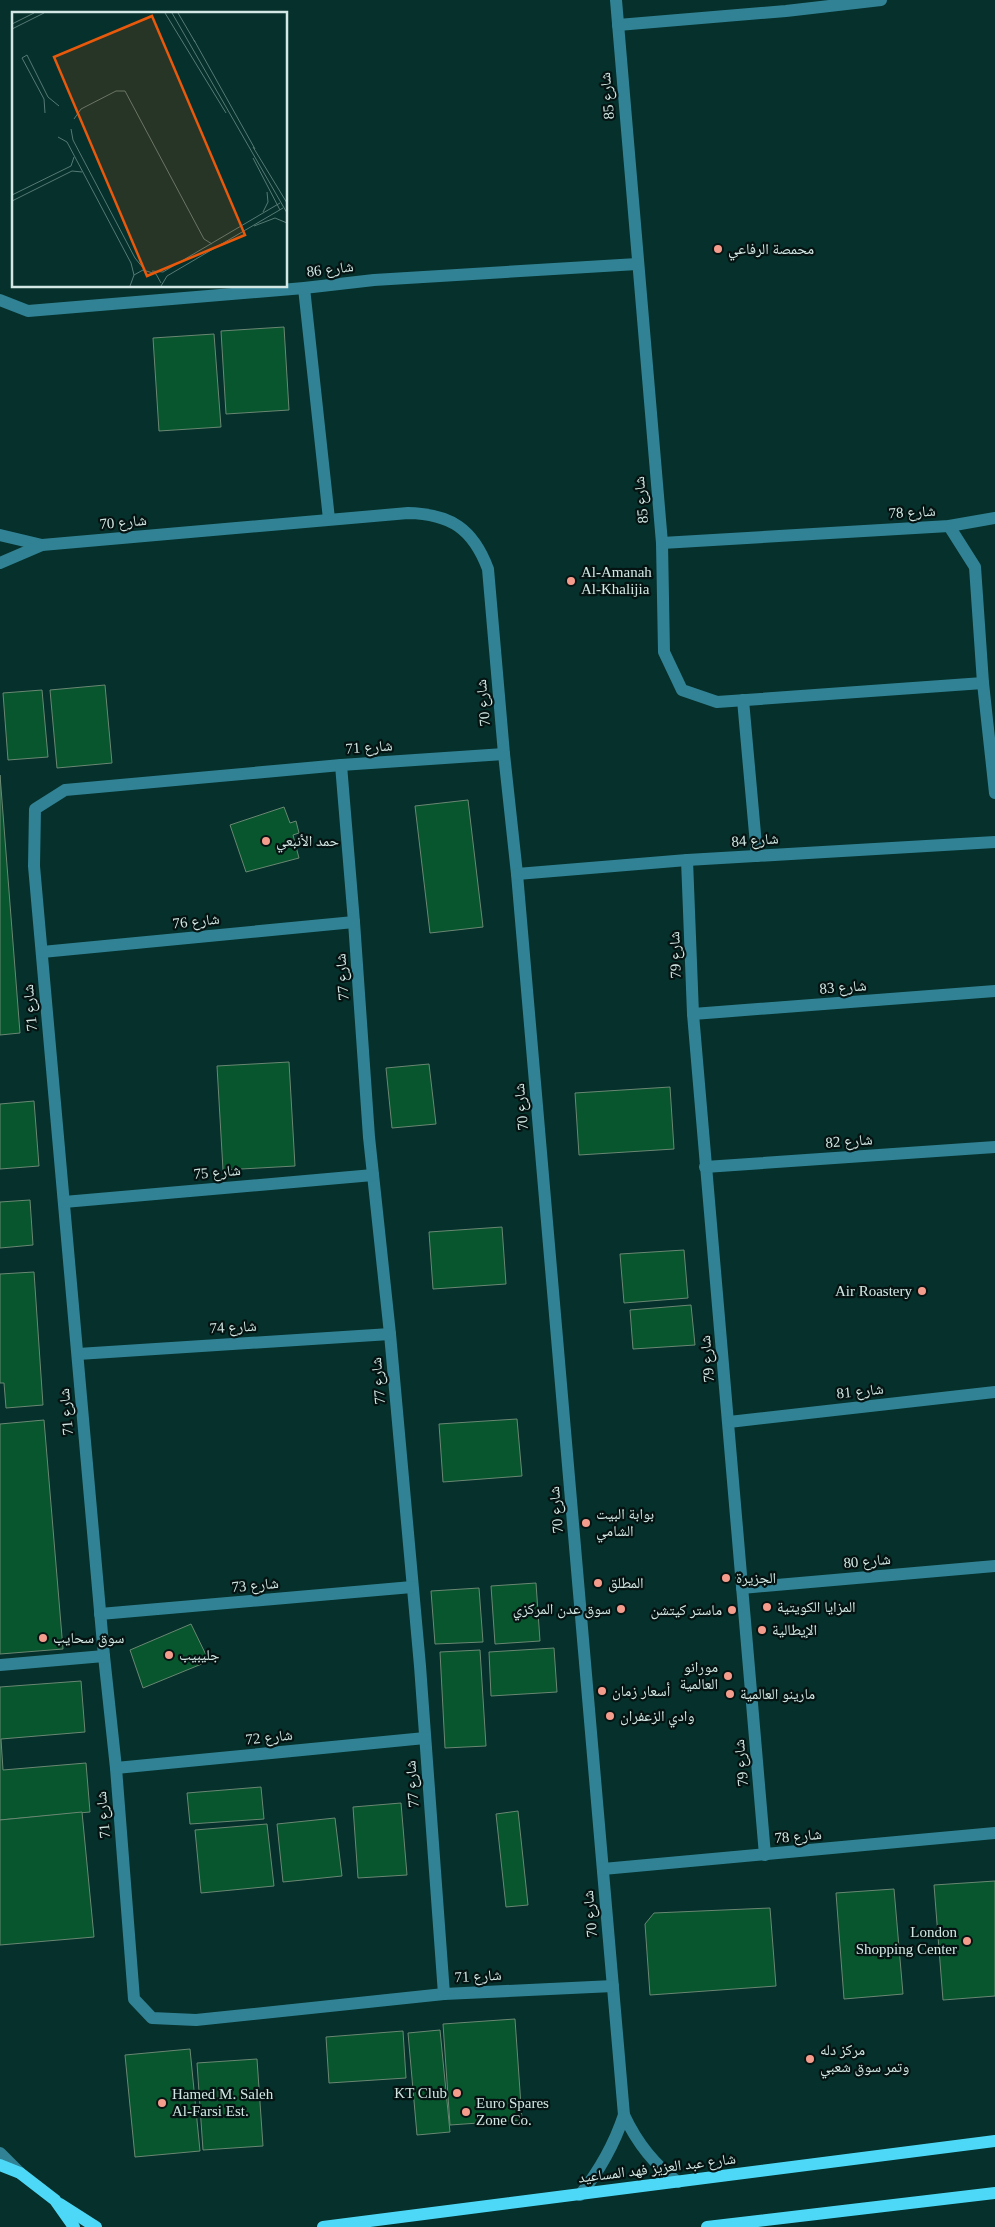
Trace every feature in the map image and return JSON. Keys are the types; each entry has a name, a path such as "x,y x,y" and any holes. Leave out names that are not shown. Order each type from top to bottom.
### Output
{"main road":[{"name":"شارع عبد العزيز فهد المساعيد","path":"323,2227 359,2225 995,2141"},
{"path":"0,2165 20,2173 55,2200 96,2227"},
{"path":"706,2227 995,2193"},
{"path":"55,2200 74,2227"}],"street":[{"name":"شارع 85","path":"616,0 662,543 664,652 682,690 717,702 983,682"},
{"path":"618,24 880,0"},
{"name":"شارع 86","path":"0,300 28,312 304,288 374,280 637,264"},
{"path":"304,288 329,520"},
{"name":"شارع 70","path":"0,562 42,545 408,513 430,514 451,521 468,533 481,550 488,569 504,754 517,874 624,2115 640,2146 664,2172 678,2182"},
{"path":"949,526 995,518"},
{"name":"شارع 78","path":"662,543 949,526 975,567 983,682 995,793"},
{"name":"شارع 70","path":"0,535 42,545"},
{"path":"743,700 757,856"},
{"name":"شارع 71","path":"504,754 341,765 65,790 35,809 34,866 100,1614 116,1768 134,1999 152,2018 196,2020 444,1994 613,1986"},
{"name":"شارع 77","path":"341,765 354,922 368,1137 374,1176 390,1334 425,1738 444,1994"},
{"name":"شارع 84","path":"517,874 687,860 995,842"},
{"name":"شارع 79","path":"687,860 693,1014 765,1855"},
{"name":"شارع 76","path":"42,952 354,922"},
{"name":"شارع 83","path":"693,1014 995,991"},
{"name":"شارع 82","path":"705,1167 995,1147"},
{"name":"شارع 75","path":"64,1202 374,1176"},
{"name":"شارع 74","path":"78,1354 390,1334"},
{"name":"شارع 81","path":"729,1422 995,1392"},
{"name":"شارع 80","path":"742,1588 995,1566"},
{"name":"شارع 73","path":"100,1614 412,1587"},
{"path":"0,1665 104,1656"},
{"name":"شارع 72","path":"116,1768 425,1738"},
{"name":"شارع 78","path":"603,1869 995,1833"},
{"name":"شارع 70","path":"580,2195 592,2181 611,2149 624,2115"},
{"path":"0,2153 20,2173"}],"building":[{"path":"284,327 289,410 226,414 221,331"},
{"path":"214,334 221,427 159,431 153,338"},
{"path":"105,685 112,763 57,768 50,690"},
{"path":"42,690 48,757 8,760 3,693"},
{"path":"0,775 20,1033 0,1035"},
{"path":"468,800 483,927 430,933 415,806"},
{"name":"حمد الأنبعي","path":"284,807 290,823 296,821 299,833 293,835 299,858 246,872 230,825"},
{"path":"289,1062 295,1166 223,1170 217,1066"},
{"path":"429,1064 436,1124 392,1128 386,1068"},
{"path":"670,1087 674,1149 579,1155 575,1093"},
{"path":"34,1101 39,1166 0,1169 0,1104"},
{"path":"30,1200 33,1245 0,1248 0,1202"},
{"path":"502,1227 506,1284 433,1289 429,1232"},
{"path":"684,1250 688,1298 624,1303 620,1254"},
{"path":"34,1272 43,1405 6,1408 4,1383 0,1383 0,1274"},
{"path":"691,1305 695,1345 633,1349 630,1310"},
{"path":"517,1419 522,1476 443,1482 439,1424"},
{"path":"44,1420 63,1649 0,1654 0,1424"},
{"path":"536,1583 540,1641 495,1644 491,1586"},
{"path":"479,1588 483,1642 435,1644 431,1591"},
{"name":"جليبيب","path":"191,1624 209,1661 143,1688 130,1650"},
{"path":"554,1648 557,1692 491,1696 489,1652"},
{"path":"480,1650 486,1746 445,1748 440,1652"},
{"path":"81,1681 85,1732 1,1739 3,1770 86,1763 90,1812 0,1820 0,1687"},
{"path":"261,1787 264,1819 190,1824 187,1793"},
{"path":"401,1803 407,1875 358,1878 353,1807"},
{"path":"518,1811 528,1905 506,1907 496,1814"},
{"path":"82,1812 94,1937 0,1945 0,1820"},
{"path":"335,1818 342,1876 283,1882 277,1824"},
{"path":"267,1824 274,1886 201,1893 195,1830"},
{"name":"London Shopping Center","path":"995,1881 995,1996 943,2000 934,1885"},
{"path":"894,1889 903,1994 844,1999 836,1893"},
{"path":"770,1908 776,1986 650,1995 645,1924 654,1913"},
{"path":"515,2019 522,2120 450,2125 443,2024"},
{"path":"440,2030 450,2132 417,2135 408,2033"},
{"path":"403,2031 406,2078 329,2083 326,2037"},
{"name":"Hamed M. Saleh Al-Farsi Est.","path":"190,2049 200,2151 135,2157 125,2055"},
{"path":"257,2059 263,2146 203,2150 197,2063"}],"place":[{"name":"محمصة الرفاعي","path":"718,249"},
{"name":"Al-Amanah Al-Khalijia","path":"571,581"},
{"name":"حمد الأنبعي","path":"266,841"},
{"name":"Air Roastery","path":"922,1291"},
{"name":"بوابة البيت الشامي","path":"586,1523"},
{"name":"الجزيرة","path":"726,1578"},
{"name":"المطلق","path":"598,1583"},
{"name":"المزايا الكويتية","path":"767,1607"},
{"name":"سوق عدن المركزي","path":"621,1609"},
{"name":"ماستر كيتشن","path":"732,1610"},
{"name":"الإيطالية","path":"762,1630"},
{"name":"سوق سحايب","path":"43,1638"},
{"name":"جليبيب","path":"169,1655"},
{"name":"مورانو العالمية","path":"728,1676"},
{"name":"أسعار زمان","path":"602,1691"},
{"name":"مارينو العالمية","path":"730,1694"},
{"name":"وادي الزعفران","path":"610,1716"},
{"name":"London Shopping Center","path":"967,1941"},
{"name":"مركز دله وتمر سوق شعبي","path":"810,2059"},
{"name":"KT Club","path":"457,2093"},
{"name":"Hamed M. Saleh Al-Farsi Est.","path":"162,2103"},
{"name":"Euro Spares Zone Co.","path":"466,2112"}]}
